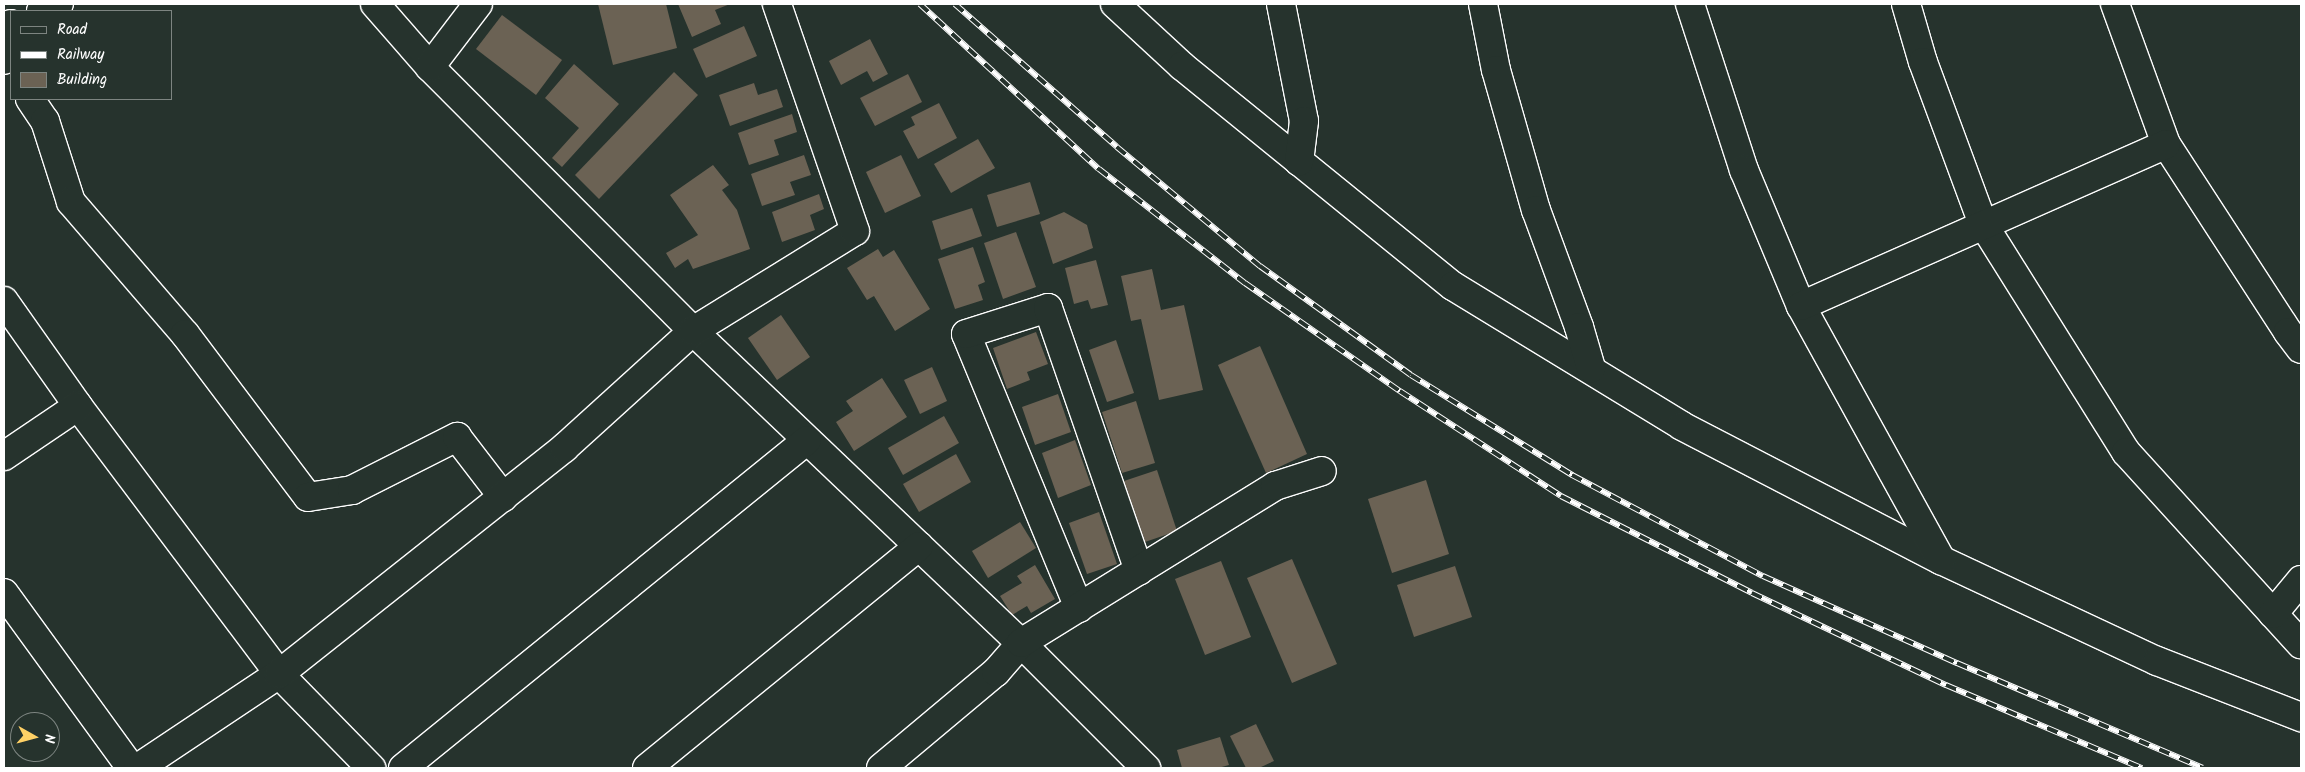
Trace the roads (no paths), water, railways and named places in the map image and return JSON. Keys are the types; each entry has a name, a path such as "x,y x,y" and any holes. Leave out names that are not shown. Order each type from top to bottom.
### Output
{"street":[{"path":"44,10 59,4"},
{"path":"375,4 430,67 693,331 1021,643 1137,766"},
{"path":"430,67 478,4"},
{"path":"138,768 280,674 564,448 693,331 855,231 777,4"},
{"path":"1115,4 1182,66 1453,286 1591,368 1682,426 1941,560 2157,661 2301,717"},
{"path":"1281,4 1304,121 1299,162"},
{"path":"1483,4 1496,70 1536,210 1579,327 1591,368"},
{"path":"1690,4 1744,170 1801,306 1941,560"},
{"path":"1906,4 1923,62 1983,224 2126,452 2301,644"},
{"path":"2115,4 2166,144 2297,334"},
{"path":"4,60 8,22"},
{"path":"31,100 45,121 71,202 185,334 308,497 352,490 458,438 504,497"},
{"path":"1801,306 2166,144"},
{"path":"4,301 78,406 280,674 371,768"},
{"path":"1078,608 966,334 1048,308 1139,571"},
{"path":"4,456 78,406"},
{"path":"403,768 807,440"},
{"path":"881,768 996,672 1021,643 1275,486 1322,471"},
{"path":"647,768 919,546"},
{"path":"2273,614 2301,580"},
{"path":"4,593 131,768"}],"railway":[{"path":"920,4 1099,169 1245,283 1400,391 1561,496 1752,593 1946,685 2142,768"},
{"path":"955,4 1117,147 1260,266 1411,375 1572,475 1763,576 1957,663 2203,768"}]}
